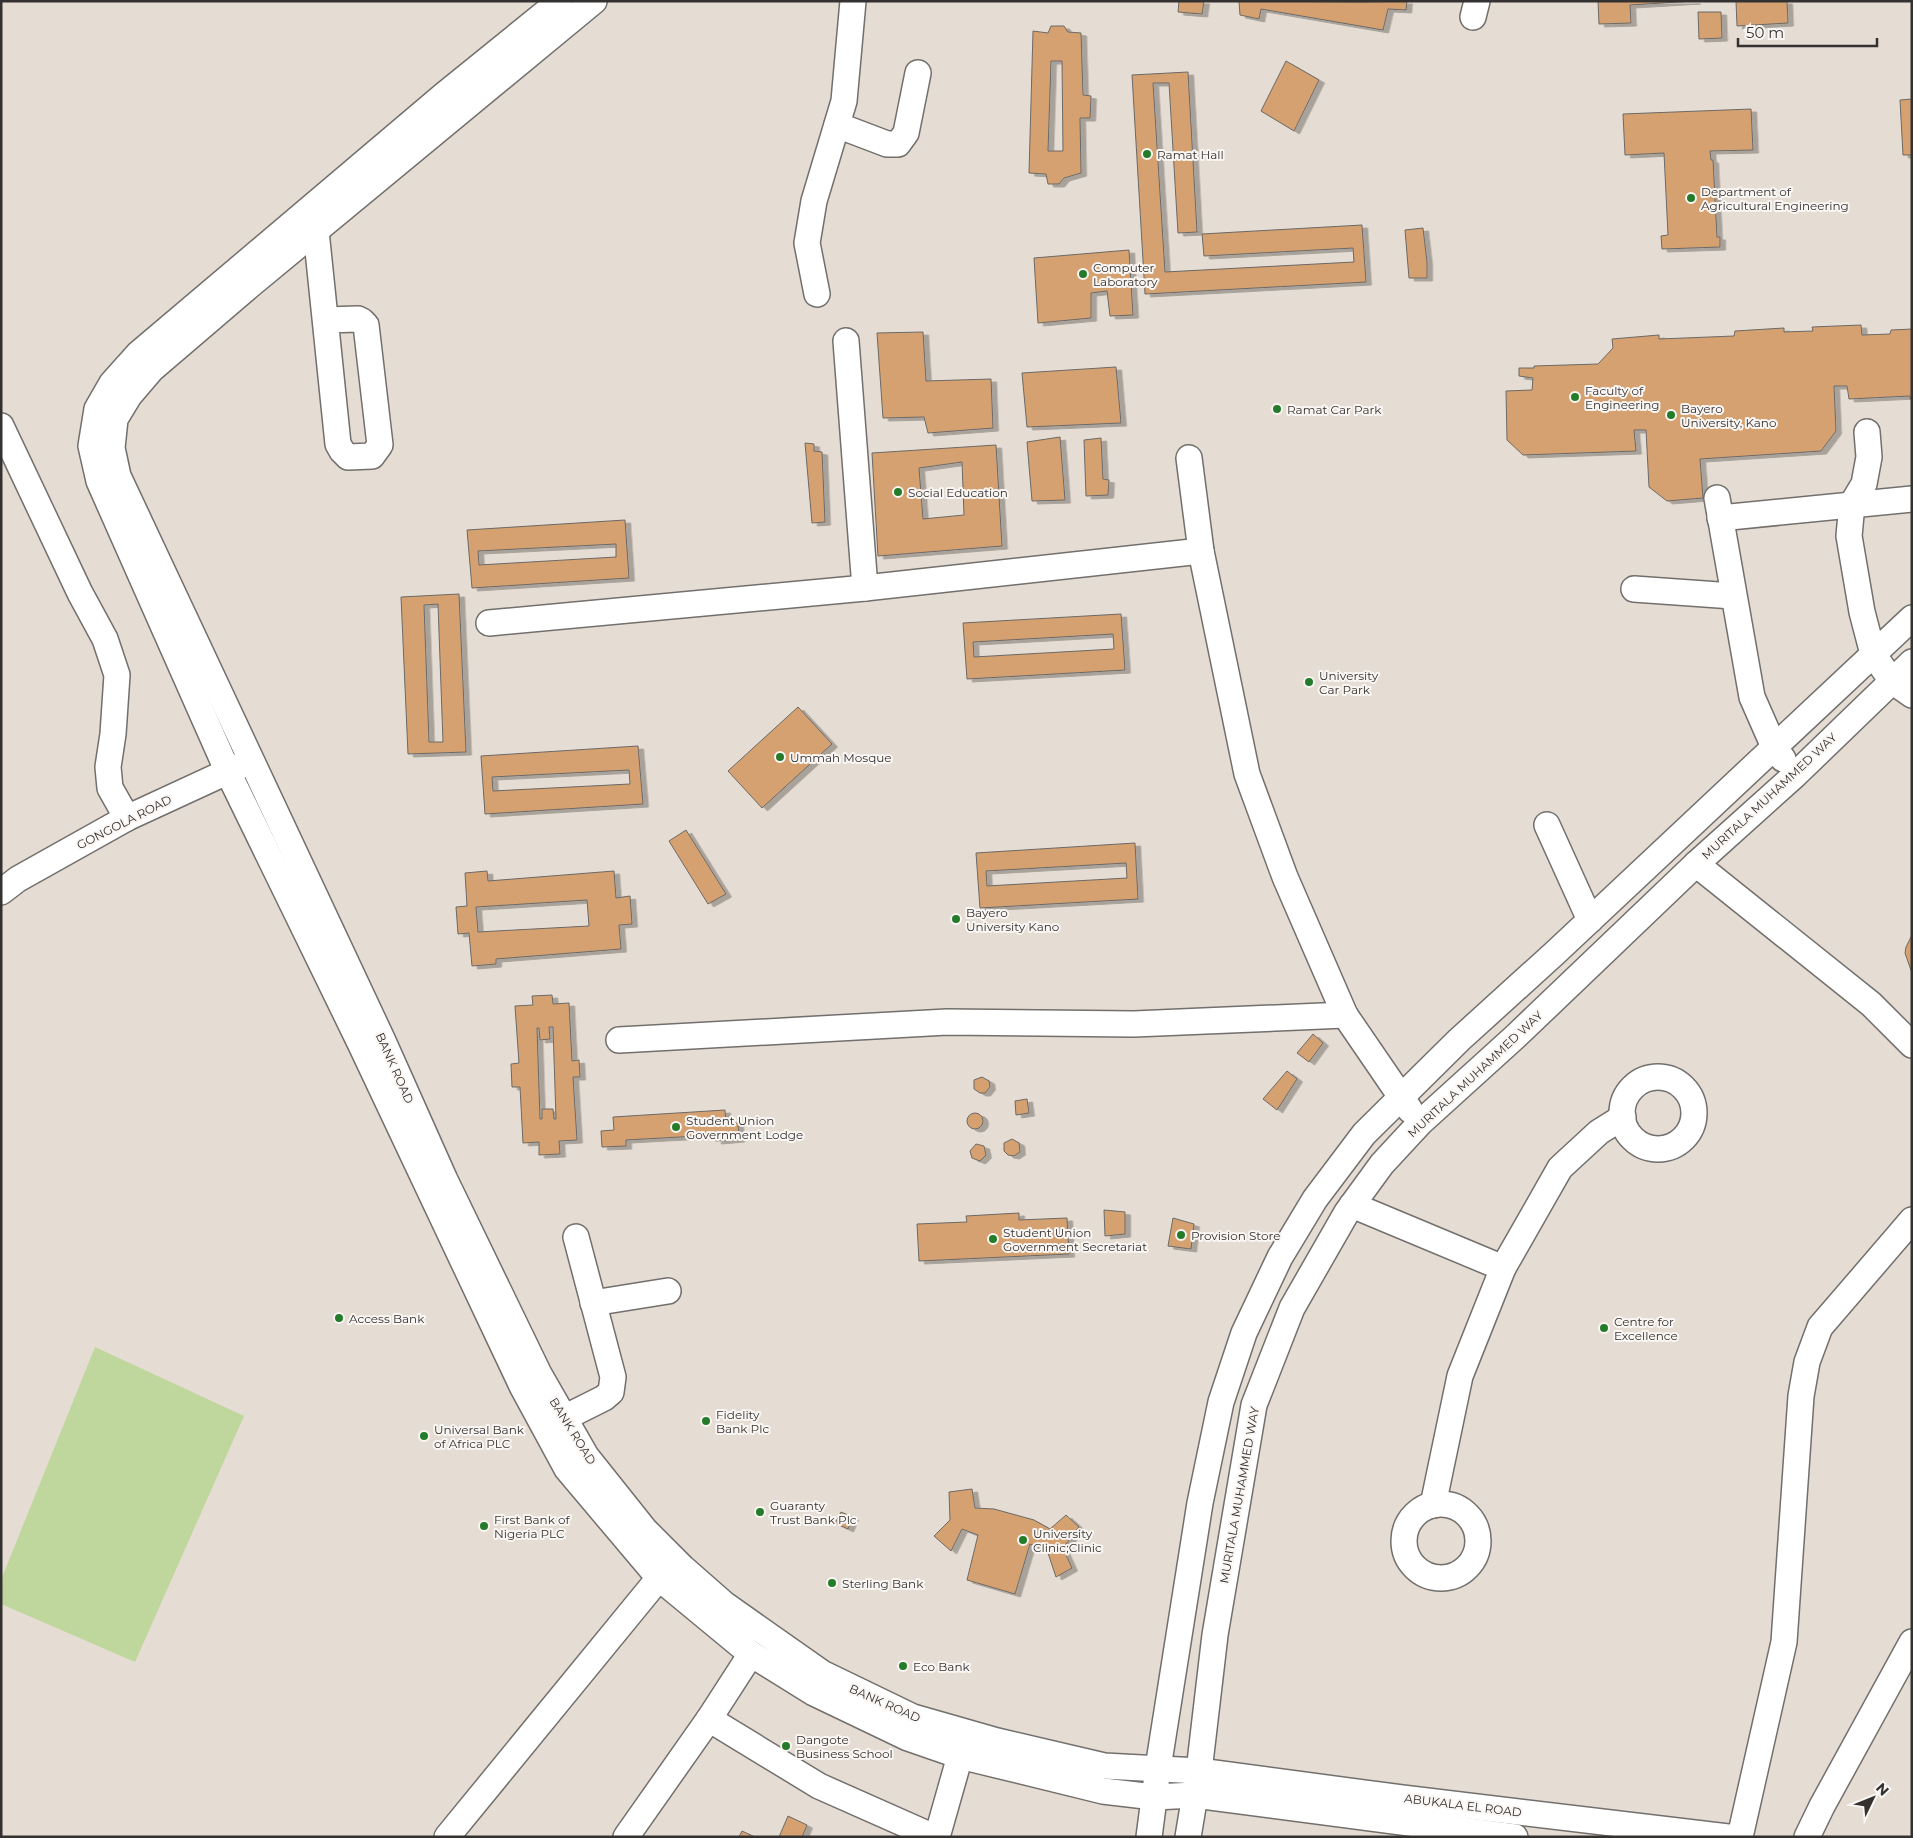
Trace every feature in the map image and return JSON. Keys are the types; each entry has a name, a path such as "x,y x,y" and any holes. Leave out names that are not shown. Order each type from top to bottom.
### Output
{"street":[{"path":"560,1 444,96 138,354 112,383 97,409 91,446 99,481 228,772 361,1045 522,1386 567,1469 660,1578 751,1654 814,1693 908,1738 960,1756 1103,1791 1154,1797 1197,1783 1515,1837"},
{"name":"BANK ROAD","path":"594,1 249,286 152,369 129,396 115,419 112,448 118,476 445,1180 539,1374 586,1456 645,1530 683,1568 724,1604 822,1674 913,1717 978,1736 1104,1766 1158,1768 1197,1783"},
{"path":"817,294 807,243 814,201 844,101 853,1"},
{"path":"837,125 887,144 898,144 906,133 918,73"},
{"path":"316,231 338,444 348,457 372,456 380,445 366,325 362,320 358,319 326,320"},
{"path":"846,341 865,588"},
{"path":"1,426 80,593 105,639 117,676 113,734 108,767 110,788 127,818"},
{"path":"1866,432 1869,457 1864,484 1852,504 1849,536 1862,612 1873,654 1892,680 1912,695"},
{"path":"1189,458 1201,551 1246,774 1285,876 1345,1015 1400,1098 1420,1123"},
{"path":"1794,775 1774,747 1752,697 1718,508 1852,504 1912,499"},
{"path":"489,623 865,588 1201,551"},
{"path":"1634,589 1733,596"},
{"path":"1149,1837 1158,1768 1200,1503 1221,1402 1244,1333 1280,1257 1315,1199 1364,1134 1459,1040 1912,618"},
{"name":"MURITALA MUHAMMED WAY","path":"1188,1837 1197,1783 1214,1635 1254,1405 1292,1308 1352,1205 1382,1164 1420,1123 1530,1023 1696,864 1794,775 1912,662"},
{"name":"GONGOLA ROAD","path":"1,892 18,879 127,818 251,761"},
{"path":"1548,825 1590,920"},
{"path":"1696,864 1871,1004 1912,1045"},
{"path":"620,1040 947,1022 1134,1024 1345,1015"},
{"path":"1433,1504 1460,1376 1503,1268 1560,1168 1599,1132 1622,1117"},
{"path":"1352,1205 1503,1268"},
{"path":"1740,1837 1784,1642 1801,1396 1807,1362 1820,1327 1912,1220"},
{"path":"564,1418 604,1398 611,1392 613,1377 576,1237"},
{"path":"593,1303 668,1291"},
{"path":"447,1837 660,1578"},
{"path":"1807,1837 1912,1642"},
{"path":"626,1837 709,1719 751,1654"},
{"path":"709,1719 819,1786 935,1837 960,1756"},
{"name":"ABUKALA EL ROAD","path":"1197,1783 1402,1798 1728,1837"}],"shaded area":[{"name":"Bayero University Kano","path":"1,1 1912,1 1912,1837 1,1837"}],"green space":[{"path":"95,1347 244,1416 135,1662 1,1604 1,1580"}],"building":[{"path":"1179,1 1204,1 1202,14 1178,12"},
{"path":"1239,1 1407,1 1406,10 1388,9 1383,30 1261,9 1259,19 1240,15"},
{"path":"1598,1 1695,1 1630,5 1631,23 1599,24"},
{"path":"1736,1 1787,1 1788,23 1737,26"},
{"path":"1698,12 1721,12 1722,38 1699,39"},
{"path":"1051,26 1064,26 1068,32 1081,33 1083,95 1091,96 1090,118 1080,118 1081,173 1064,178 1059,184 1048,184 1046,174 1029,173 1033,31 1048,33","holes":["1051,61 1062,61 1063,151 1048,151"]},
{"path":"1286,61 1319,80 1294,131 1261,111"},
{"name":"Ramat Hall","path":"1188,72 1197,232 1178,233 1169,83 1153,83 1165,272 1354,262 1353,248 1204,256 1202,234 1362,225 1366,282 1145,294 1132,75"},
{"path":"1912,99 1912,155 1903,155 1900,100"},
{"name":"Department of Agricultural Engineering","path":"1751,109 1753,150 1710,151 1711,160 1713,160 1717,237 1720,237 1720,247 1662,249 1661,236 1668,235 1664,153 1625,155 1623,114"},
{"path":"1423,228 1427,278 1409,278 1405,230"},
{"name":"Computer Laboratory","path":"1129,250 1133,315 1110,316 1107,291 1091,293 1091,318 1038,323 1034,258"},
{"name":"Bayero University, Kano","path":"1861,325 1862,335 1890,334 1891,330 1912,329 1912,399 1910,399 1910,396 1849,399 1847,386 1834,386 1836,431 1821,451 1700,459 1703,498 1667,501 1649,487 1646,430 1634,430 1636,451 1523,455 1507,440 1506,391 1532,390 1533,378 1519,376 1519,368 1598,364 1613,348 1612,339 1659,335 1659,339 1734,336 1735,331 1784,328 1784,332 1813,331 1812,327"},
{"path":"923,332 926,381 991,379 993,428 928,433 924,417 883,418 877,333"},
{"path":"1116,367 1121,423 1027,427 1022,373"},
{"path":"1060,437 1065,500 1032,501 1027,442"},
{"path":"1101,438 1103,479 1109,480 1108,495 1086,496 1084,440"},
{"path":"805,443 814,444 814,451 822,452 825,522 812,523"},
{"name":"Social Education","path":"996,445 1002,546 878,556 872,453","holes":["962,462 964,515 923,519 919,468"]},
{"path":"625,520 629,578 472,588 467,530","holes":["616,544 616,557 479,565 478,551"]},
{"path":"459,594 466,752 408,754 401,597","holes":["438,604 443,742 429,742 424,605"]},
{"path":"1121,614 1125,670 967,679 963,623","holes":["1113,634 1114,649 974,657 973,642"]},
{"name":"Ummah Mosque","path":"798,707 832,744 762,808 728,771"},
{"path":"638,746 643,804 485,814 481,756","holes":["629,770 630,784 493,791 492,777"]},
{"path":"686,830 726,894 708,904 669,841"},
{"path":"1135,843 1138,899 980,908 976,853","holes":["1126,863 1127,878 987,886 986,871"]},
{"path":"487,871 488,881 614,871 616,898 630,896 632,924 619,925 621,949 496,959 496,964 472,966 469,933 458,934 456,907 467,906 465,873","holes":["587,900 589,926 478,932 476,907"]},
{"path":"1912,935 1912,973 1905,953"},
{"path":"552,995 553,1004 569,1003 572,1061 579,1060 580,1077 573,1077 577,1140 559,1141 560,1154 539,1155 539,1142 523,1143 520,1087 512,1087 511,1064 519,1063 515,1006 533,1005 532,996","holes":["549,1027 553,1027 556,1119 554,1119 553,1109 542,1109 542,1119 540,1119 537,1028 539,1028 540,1040 550,1039"]},
{"path":"1313,1034 1323,1043 1309,1062 1297,1053"},
{"path":"1287,1071 1297,1079 1277,1110 1263,1099"},
{"path":"982,1077 989,1081 990,1087 985,1093 980,1093 974,1089 974,1080"},
{"path":"1027,1099 1029,1113 1016,1115 1015,1101"},
{"name":"Student Union Government Lodge","path":"725,1110 726,1124 738,1123 739,1139 716,1141 716,1135 626,1140 626,1146 602,1147 601,1131 614,1130 613,1117"},
{"path":"972,1113 978,1113 983,1118 981,1127 972,1129 967,1124 967,1118"},
{"path":"1012,1139 1019,1143 1020,1152 1014,1156 1008,1155 1004,1151 1004,1143"},
{"path":"976,1144 984,1146 986,1155 980,1161 972,1158 970,1151"},
{"path":"1104,1210 1125,1212 1125,1234 1105,1236"},
{"name":"Student Union Government Secretariat","path":"1019,1213 1019,1220 1067,1218 1069,1254 919,1261 917,1224 967,1222 966,1216"},
{"name":"Provision Store","path":"1173,1218 1194,1224 1191,1249 1168,1246"},
{"name":"University Clinic;Clinic","path":"972,1489 975,1508 994,1509 1034,1520 1050,1529 1066,1515 1079,1527 1063,1548 1072,1568 1056,1577 1047,1550 1030,1544 1015,1594 967,1580 978,1535 962,1529 951,1551 934,1536 950,1520 949,1492"},
{"path":"841,1512 853,1517 848,1529 835,1523"},
{"path":"788,1816 807,1825 802,1837 779,1837"},
{"path":"742,1831 755,1837 739,1837"}],"place":[{"name":"Ramat Hall","path":"1147,154"},
{"name":"Department of Agricultural Engineering","path":"1691,198"},
{"name":"Computer Laboratory","path":"1083,274"},
{"name":"Faculty of Engineering","path":"1575,397"},
{"name":"Ramat Car Park","path":"1277,409"},
{"name":"Bayero University, Kano","path":"1671,415"},
{"name":"Social Education","path":"898,492"},
{"name":"University Car Park","path":"1309,682"},
{"name":"Ummah Mosque","path":"780,757"},
{"name":"Bayero University Kano","path":"956,919"},
{"name":"Student Union Government Lodge","path":"676,1127"},
{"name":"Provision Store","path":"1181,1235"},
{"name":"Student Union Government Secretariat","path":"993,1239"},
{"name":"Access Bank","path":"339,1318"},
{"name":"Centre for Excellence","path":"1604,1328"},
{"name":"Fidelity Bank Plc","path":"706,1421"},
{"name":"Universal Bank of Africa PLC","path":"424,1436"},
{"name":"Guaranty Trust Bank Plc","path":"760,1512"},
{"name":"First Bank of Nigeria PLC","path":"484,1526"},
{"name":"University Clinic;Clinic","path":"1023,1540"},
{"name":"Sterling Bank","path":"832,1583"},
{"name":"Eco Bank","path":"903,1666"},
{"name":"Dangote Business School","path":"786,1746"}]}
